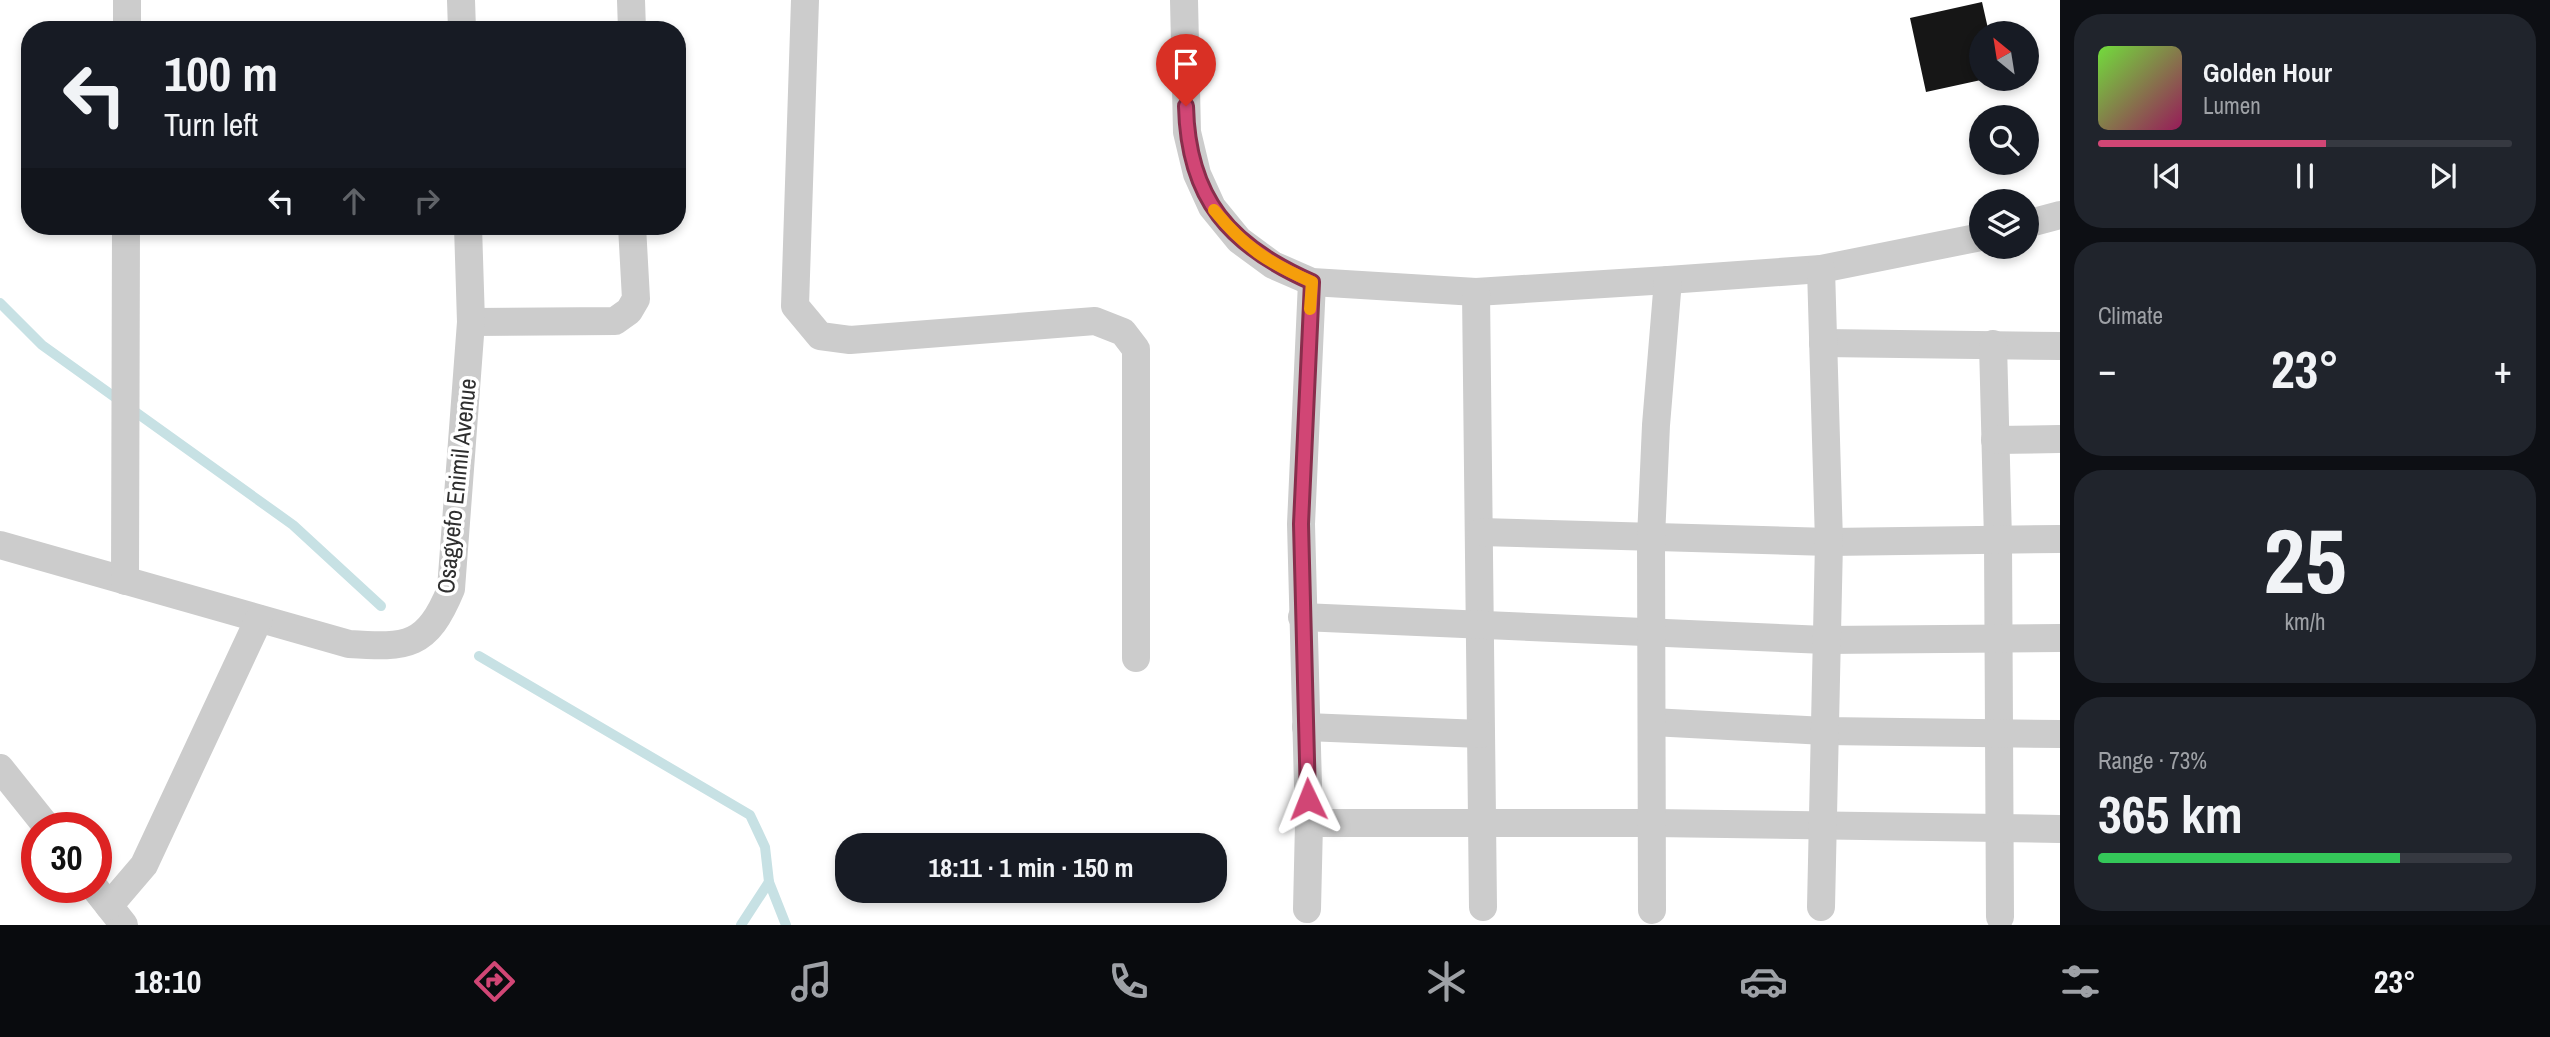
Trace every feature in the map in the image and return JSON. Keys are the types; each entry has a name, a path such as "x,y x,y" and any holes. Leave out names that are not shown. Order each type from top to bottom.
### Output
{"street":[{"path":"127,0 127,21"},
{"path":"461,0 462,21"},
{"path":"631,0 632,21"},
{"path":"805,0 795,306 820,337 850,340 1096,321 1123,332 1136,349 1136,658"},
{"path":"1184,0 1187,132 1197,174 1212,207 1239,240 1273,265 1312,282 1476,292 1668,280 1821,269 1969,239"},
{"path":"2039,221 2060,215"},
{"path":"125,581 126,235"},
{"name":"Osagyefo Enimil Avenue","path":"0,545 349,644 393,647 417,639 437,622 451,589 471,322 468,235"},
{"path":"471,322 615,321 629,311 636,299 632,235"},
{"path":"1821,269 1829,542 1821,907"},
{"path":"1652,910 1651,538 1656,425 1668,280"},
{"path":"1307,909 1309,823 1302,617 1302,457 1312,282"},
{"path":"1476,292 1481,531 1483,906"},
{"path":"1823,343 2060,346"},
{"path":"1993,345 1998,540 2000,917"},
{"path":"1995,440 2060,439"},
{"path":"1481,531 1829,542 2060,539"},
{"path":"1302,617 1825,640 2060,638"},
{"path":"109,906 144,864 258,619"},
{"path":"1652,722 1825,731 2060,734"},
{"path":"1306,727 1481,734"},
{"path":"0,768 35,812"},
{"path":"1309,823 1653,823 2060,829"}],"building":[{"path":"1982,2 1986,21 1969,21 1969,83 1926,92 1910,18"}],"waterway":[{"path":"0,303 42,345 293,525 381,606"},
{"path":"479,656 750,815 765,847 769,882 786,925"},
{"path":"741,925 769,882"}],"slow traffic":[{"path":"1214,210 1239,240 1273,265 1312,282 1310,309"}],"route":[{"path":"1186,106 1187,132 1197,174 1212,207 1239,240 1273,265 1312,282 1301,524 1308,799"}]}
